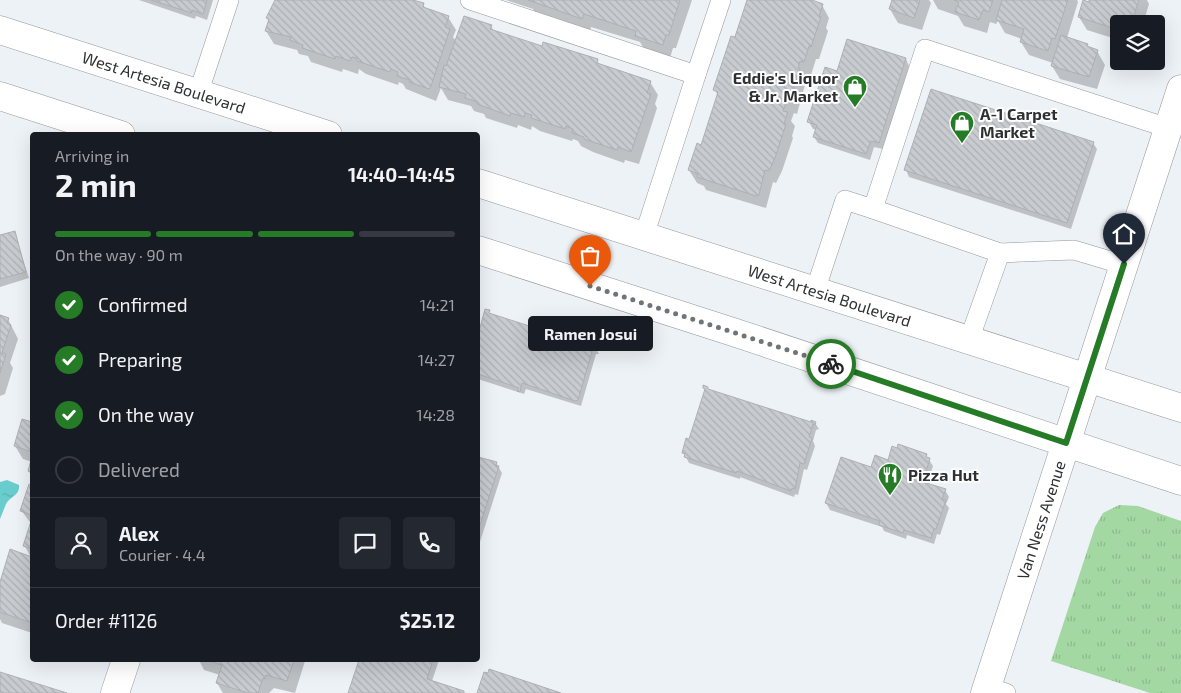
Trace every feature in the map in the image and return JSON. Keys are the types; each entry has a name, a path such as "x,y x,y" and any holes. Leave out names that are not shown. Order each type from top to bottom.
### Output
{"main road":[{"name":"West Artesia Boulevard","path":"0,30 318,132"},
{"name":"Van Ness Avenue","path":"993,691 1066,443 1181,89"},
{"path":"0,96 113,132"},
{"name":"West Artesia Boulevard","path":"480,184 1181,408"},
{"path":"480,251 1181,482"},
{"path":"115,693 125,662"}],"lane":[{"path":"198,94 229,0"},
{"path":"470,0 696,75"},
{"path":"644,236 721,0"},
{"path":"873,209 925,49 1168,128"},
{"path":"815,291 845,200 1000,253 1074,250 1124,264"},
{"path":"969,340 1000,253"}],"green space":[{"path":"1119,505 1138,506 1181,521 1181,693 1150,693 1051,661 1095,527 1103,513"}],"water":[{"path":"7,480 19,485 19,489 6,504 0,519 0,482"}],"building":[{"path":"151,0 207,0 203,14 192,10 192,13"},
{"path":"275,0 413,0 424,3 423,7 449,16 445,27 450,29 431,86 429,89 409,82 410,80 397,76 398,72 391,69 390,72 357,61 357,58 352,57 350,61 336,56 335,59 302,48 303,45 290,40 291,37 265,31 269,19 266,18"},
{"path":"528,0 680,0 669,35 666,35 663,45 635,36 636,31 584,14 582,19"},
{"path":"747,0 812,0 823,4 819,16 821,17 811,47 809,46 804,62 800,61 798,68 800,69 789,101 787,100 783,111 788,112 784,123 786,124 775,158 769,171 765,170 759,195 756,196 697,177 698,174 688,170 697,143 701,145 718,92 713,90 731,36 735,37"},
{"path":"892,0 920,0 914,18 889,9"},
{"path":"954,0 993,0 989,12 983,10 979,20 955,12 959,2"},
{"path":"1002,0 1068,0 1055,39 1052,38 1048,51 1020,42 1024,29 996,20"},
{"path":"1083,0 1089,2 1089,0 1139,0 1134,15 1110,15 1110,27 1078,17"},
{"path":"464,16 492,25 490,29 542,46 543,42 598,59 597,63 651,81 647,93 651,94 631,152 618,147 617,150 584,139 584,137 572,133 573,129 566,126 565,129 531,118 532,115 525,113 524,117 511,113 510,116 465,98 466,94 439,87 444,65 446,66"},
{"path":"1061,35 1088,44 1087,46 1098,50 1089,77 1051,66"},
{"path":"847,39 906,58 879,143 871,141 866,154 813,137 817,125 807,122 825,67 837,71"},
{"path":"931,89 1094,142 1067,223 904,170"},
{"path":"15,231 26,272 0,279 0,235"},
{"path":"485,309 490,310 489,313 596,346 595,349 593,348 578,400 575,401 522,383 520,392 517,391 519,388 480,375 480,328"},
{"path":"0,315 9,318 7,323 11,325 2,353 6,354 0,373"},
{"path":"703,385 708,387 708,389 816,422 815,425 813,424 809,437 812,438 804,464 800,463 795,489 792,488 791,491 737,471 736,473 684,457 685,454 682,453 686,438 689,439 705,389"},
{"path":"22,419 30,421 30,451 14,446"},
{"path":"898,444 927,454 926,457 930,458 923,482 946,489 942,499 946,500 931,538 904,530 903,533 879,525 880,521 825,503 841,457 871,467 875,455 888,460 892,446 897,448"},
{"path":"480,458 497,462 496,465 499,466 480,525"},
{"path":"29,484 30,514 20,511"},
{"path":"30,524 30,548 23,546"},
{"path":"10,549 30,556 30,622 0,612 0,582"},
{"path":"212,662 293,662 287,681 266,675 265,679 263,678 258,693 248,693 216,683 222,665"},
{"path":"358,662 432,662 427,679 464,691 464,693 348,693"},
{"path":"489,669 561,693 477,693 484,672 488,673"},
{"path":"0,672 67,693 0,693"}],"way so far":[{"path":"590,286 831,364"}],"place":[{"name":"Eddie's Liquor & Jr. Market","path":"855,108"},
{"name":"A-1 Carpet Market","path":"962,144"},
{"name":"Ramen Josui","path":"590,286"},
{"name":"Pizza Hut","path":"890,496"}],"route":[{"path":"831,364 1066,443 1124,264"}]}
